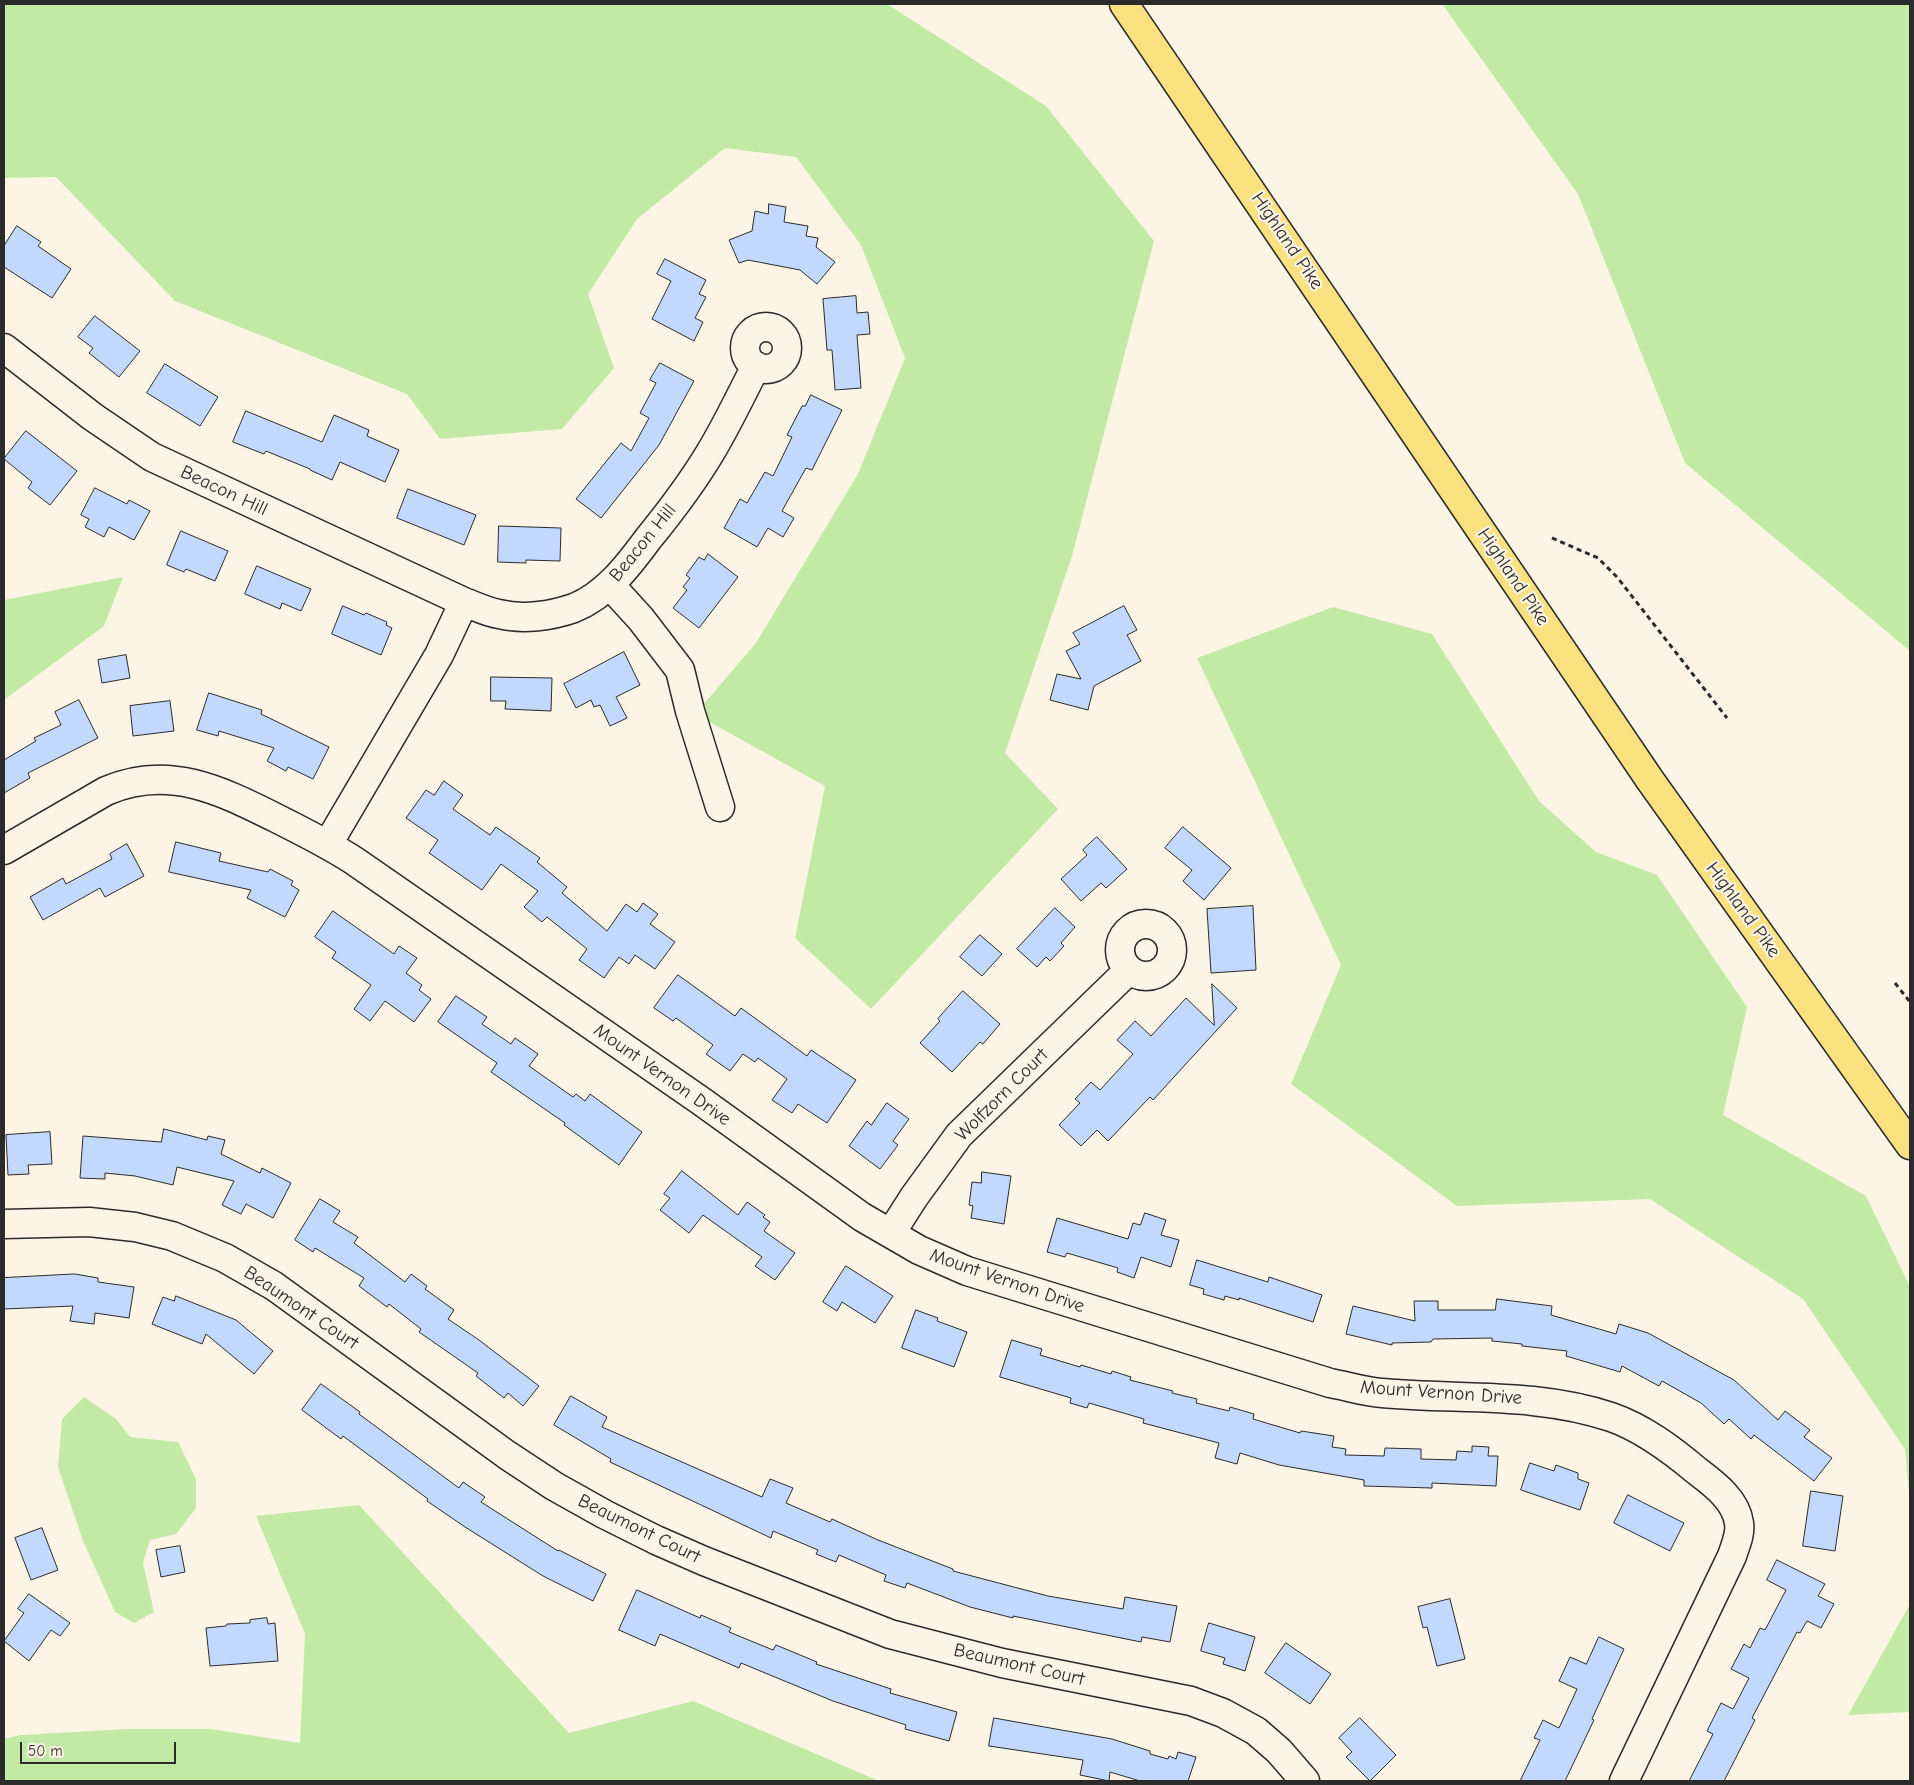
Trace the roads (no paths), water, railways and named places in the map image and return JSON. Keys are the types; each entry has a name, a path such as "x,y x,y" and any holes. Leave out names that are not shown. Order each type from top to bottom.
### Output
{"main road":[{"name":"Highland Pike","path":"1124,4 1650,780 1910,1145"}],"street":[{"name":"Beacon Hill","path":"4,348 93,417 152,457 464,602 499,614 517,617 551,614 575,607 590,599 610,584 670,512 710,454 756,366"},
{"path":"610,584 642,619 680,670 690,711 720,807"},
{"path":"328,844 439,655 464,602"},
{"name":"Mount Vernon Drive","path":"4,850 106,791 121,785 145,780 171,779 194,783 220,791 328,844 353,860 685,1090 862,1216 919,1250 967,1271 1330,1382 1380,1393 1520,1398 1570,1405 1613,1418 1646,1434 1678,1455 1716,1486 1733,1505 1739,1522 1738,1535 1732,1556 1624,1781"},
{"name":"Wolfzorn Court","path":"892,1234 914,1197 959,1135 1129,970"},
{"name":"Beaumont Court","path":"4,1224 89,1222 135,1227 172,1236 226,1258 274,1286 507,1455 554,1486 656,1540 704,1561 890,1634 1002,1663 1191,1701 1223,1713 1256,1731 1280,1751 1305,1781"}]}
